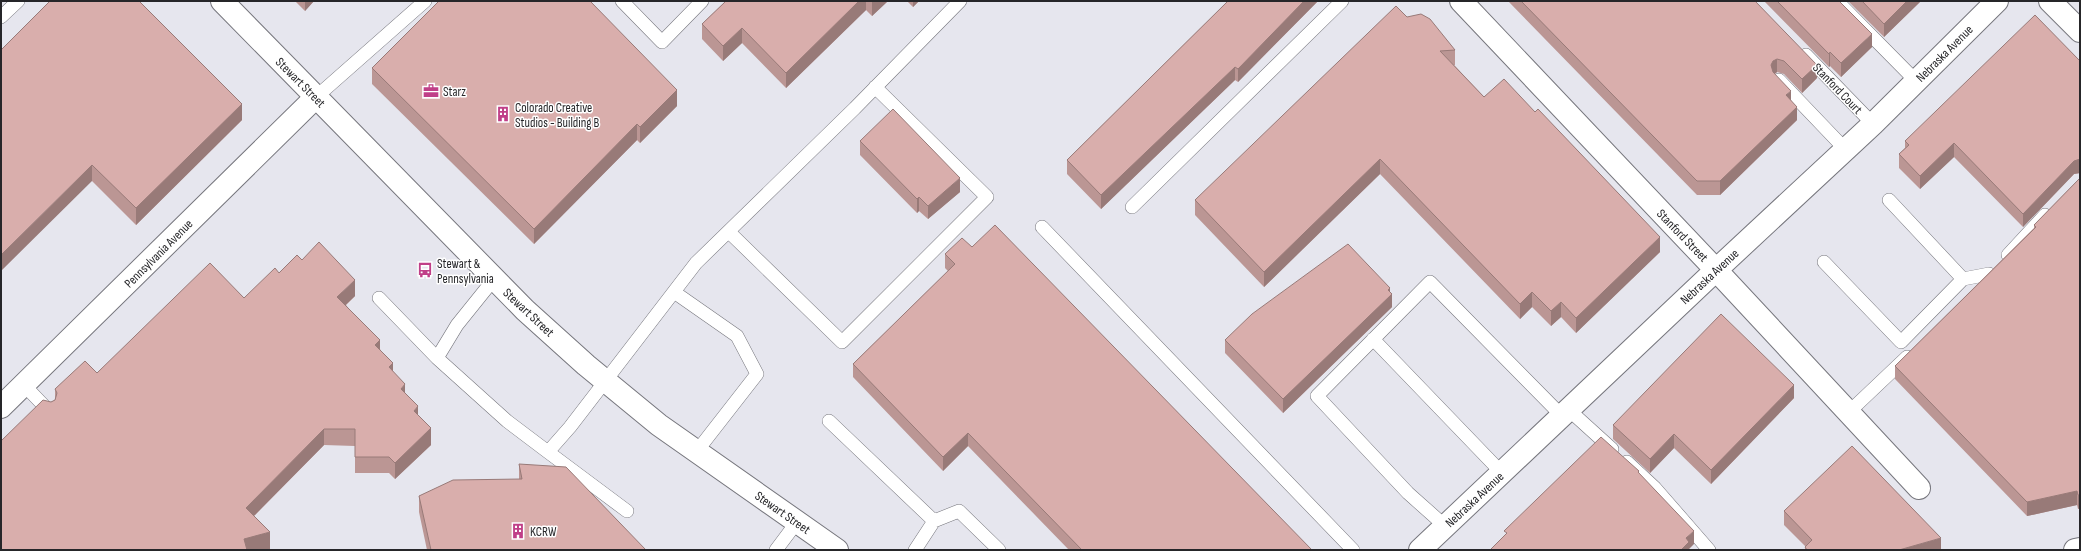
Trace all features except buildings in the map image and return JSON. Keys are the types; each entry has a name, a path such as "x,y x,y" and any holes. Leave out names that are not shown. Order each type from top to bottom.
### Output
{"street":[{"name":"Stewart Street","path":"222,1 315,98 339,120 525,310 659,425 837,550"},
{"name":"Stanford Street","path":"1461,1 1716,270 1919,488"},
{"name":"Nebraska Avenue","path":"1420,550 1873,124 1997,1"},
{"path":"2050,1 2080,32"},
{"name":"Pennsylvania Avenue","path":"1,407 315,98"},
{"path":"2075,550 2080,549"}],"lane":[{"path":"1,17 18,1"},
{"path":"315,98 425,1"},
{"path":"622,1 662,42 702,1"},
{"path":"548,452 570,427 696,263 729,232 960,1"},
{"path":"1132,207 1342,1"},
{"path":"1837,1 1916,81"},
{"name":"Stanford Court","path":"1797,46 1873,124"},
{"path":"1779,80 1845,149"},
{"path":"729,232 842,342 987,197 875,87"},
{"path":"1889,200 1963,280"},
{"path":"1973,290 2057,204"},
{"path":"1042,227 1353,550"},
{"path":"1824,262 1901,342 1963,280 1989,274"},
{"path":"437,358 457,325 494,279"},
{"path":"1445,526 1408,493 1317,396 1430,282 1566,413 1655,488 1709,550"},
{"path":"674,292 737,336 757,374 697,451"},
{"path":"379,298 437,358 507,421 627,511"},
{"path":"1373,339 1502,473"},
{"path":"1849,412 1914,350"},
{"path":"24,384 49,412"},
{"path":"829,421 934,521"},
{"path":"915,550 934,521 959,511 1000,550"},
{"path":"776,550 797,522"}],"place":[{"name":"Starz","path":"431,91"},
{"name":"Colorado Creative Studios - Building B","path":"503,114"},
{"name":"Stewart & Pennsylvania","path":"425,270"},
{"name":"KCRW","path":"518,531"}]}
